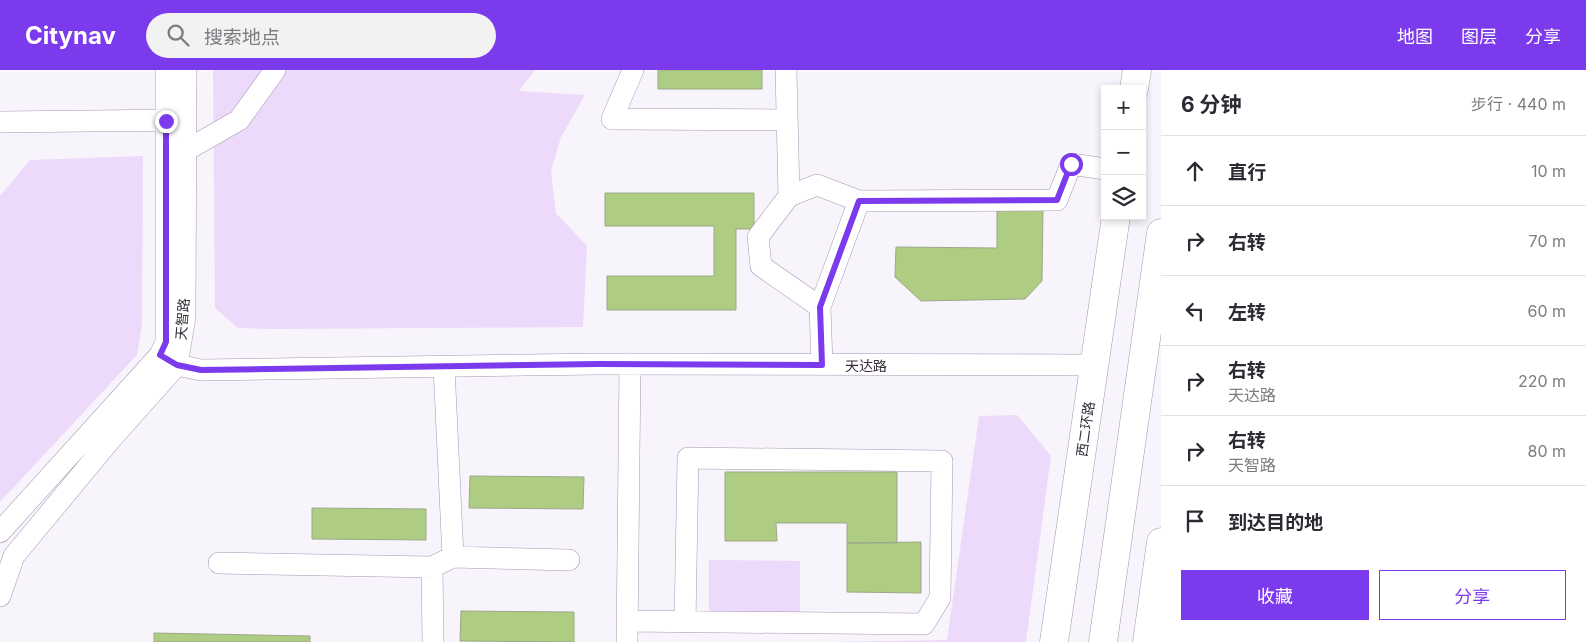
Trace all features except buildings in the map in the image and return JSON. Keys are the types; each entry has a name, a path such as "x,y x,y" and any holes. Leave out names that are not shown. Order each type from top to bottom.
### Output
{"highway":[{"path":"1135,85 1137,70"},
{"name":"西二环路","path":"1054,642 1115,220"},
{"path":"1103,642 1161,234"},
{"path":"1147,642 1161,542"}],"street":[{"name":"天智路","path":"3,580 14,556 111,439 169,360 185,317 185,151 176,121 166,70"},
{"name":"天智路","path":"169,360 166,342 176,121 186,70"},
{"path":"185,151 239,120 275,70"},
{"path":"634,70 612,119 787,120"},
{"path":"786,70 789,196"},
{"path":"0,122 176,121"},
{"path":"820,307 761,266 758,237 789,196 817,185 859,201 1057,200 1071,164 1101,168"},
{"path":"822,365 820,307 859,201"},
{"name":"天智路","path":"0,532 169,360"},
{"name":"天达路","path":"169,360 201,370 630,364 1094,365"},
{"path":"630,364 628,632 686,622 924,624 940,598 942,462 688,458 686,622"},
{"path":"444,367 453,557"},
{"path":"219,563 432,567 453,557 570,560"},
{"path":"432,567 433,642"}],"shaded area":[{"path":"213,70 535,70 519,91 585,95 561,137 551,171 556,213 587,246 583,327 238,328 215,308"},
{"path":"143,156 142,324 137,355 0,502 0,196 30,160"},
{"path":"1017,415 1051,456 1026,642 824,642 947,640 979,416"},
{"path":"709,560 800,561 800,613 709,613"}],"route":[{"path":"166,121 166,342 160,355 177,365 201,370 598,364 822,365 820,307 859,201 1057,200 1071,164"}]}
